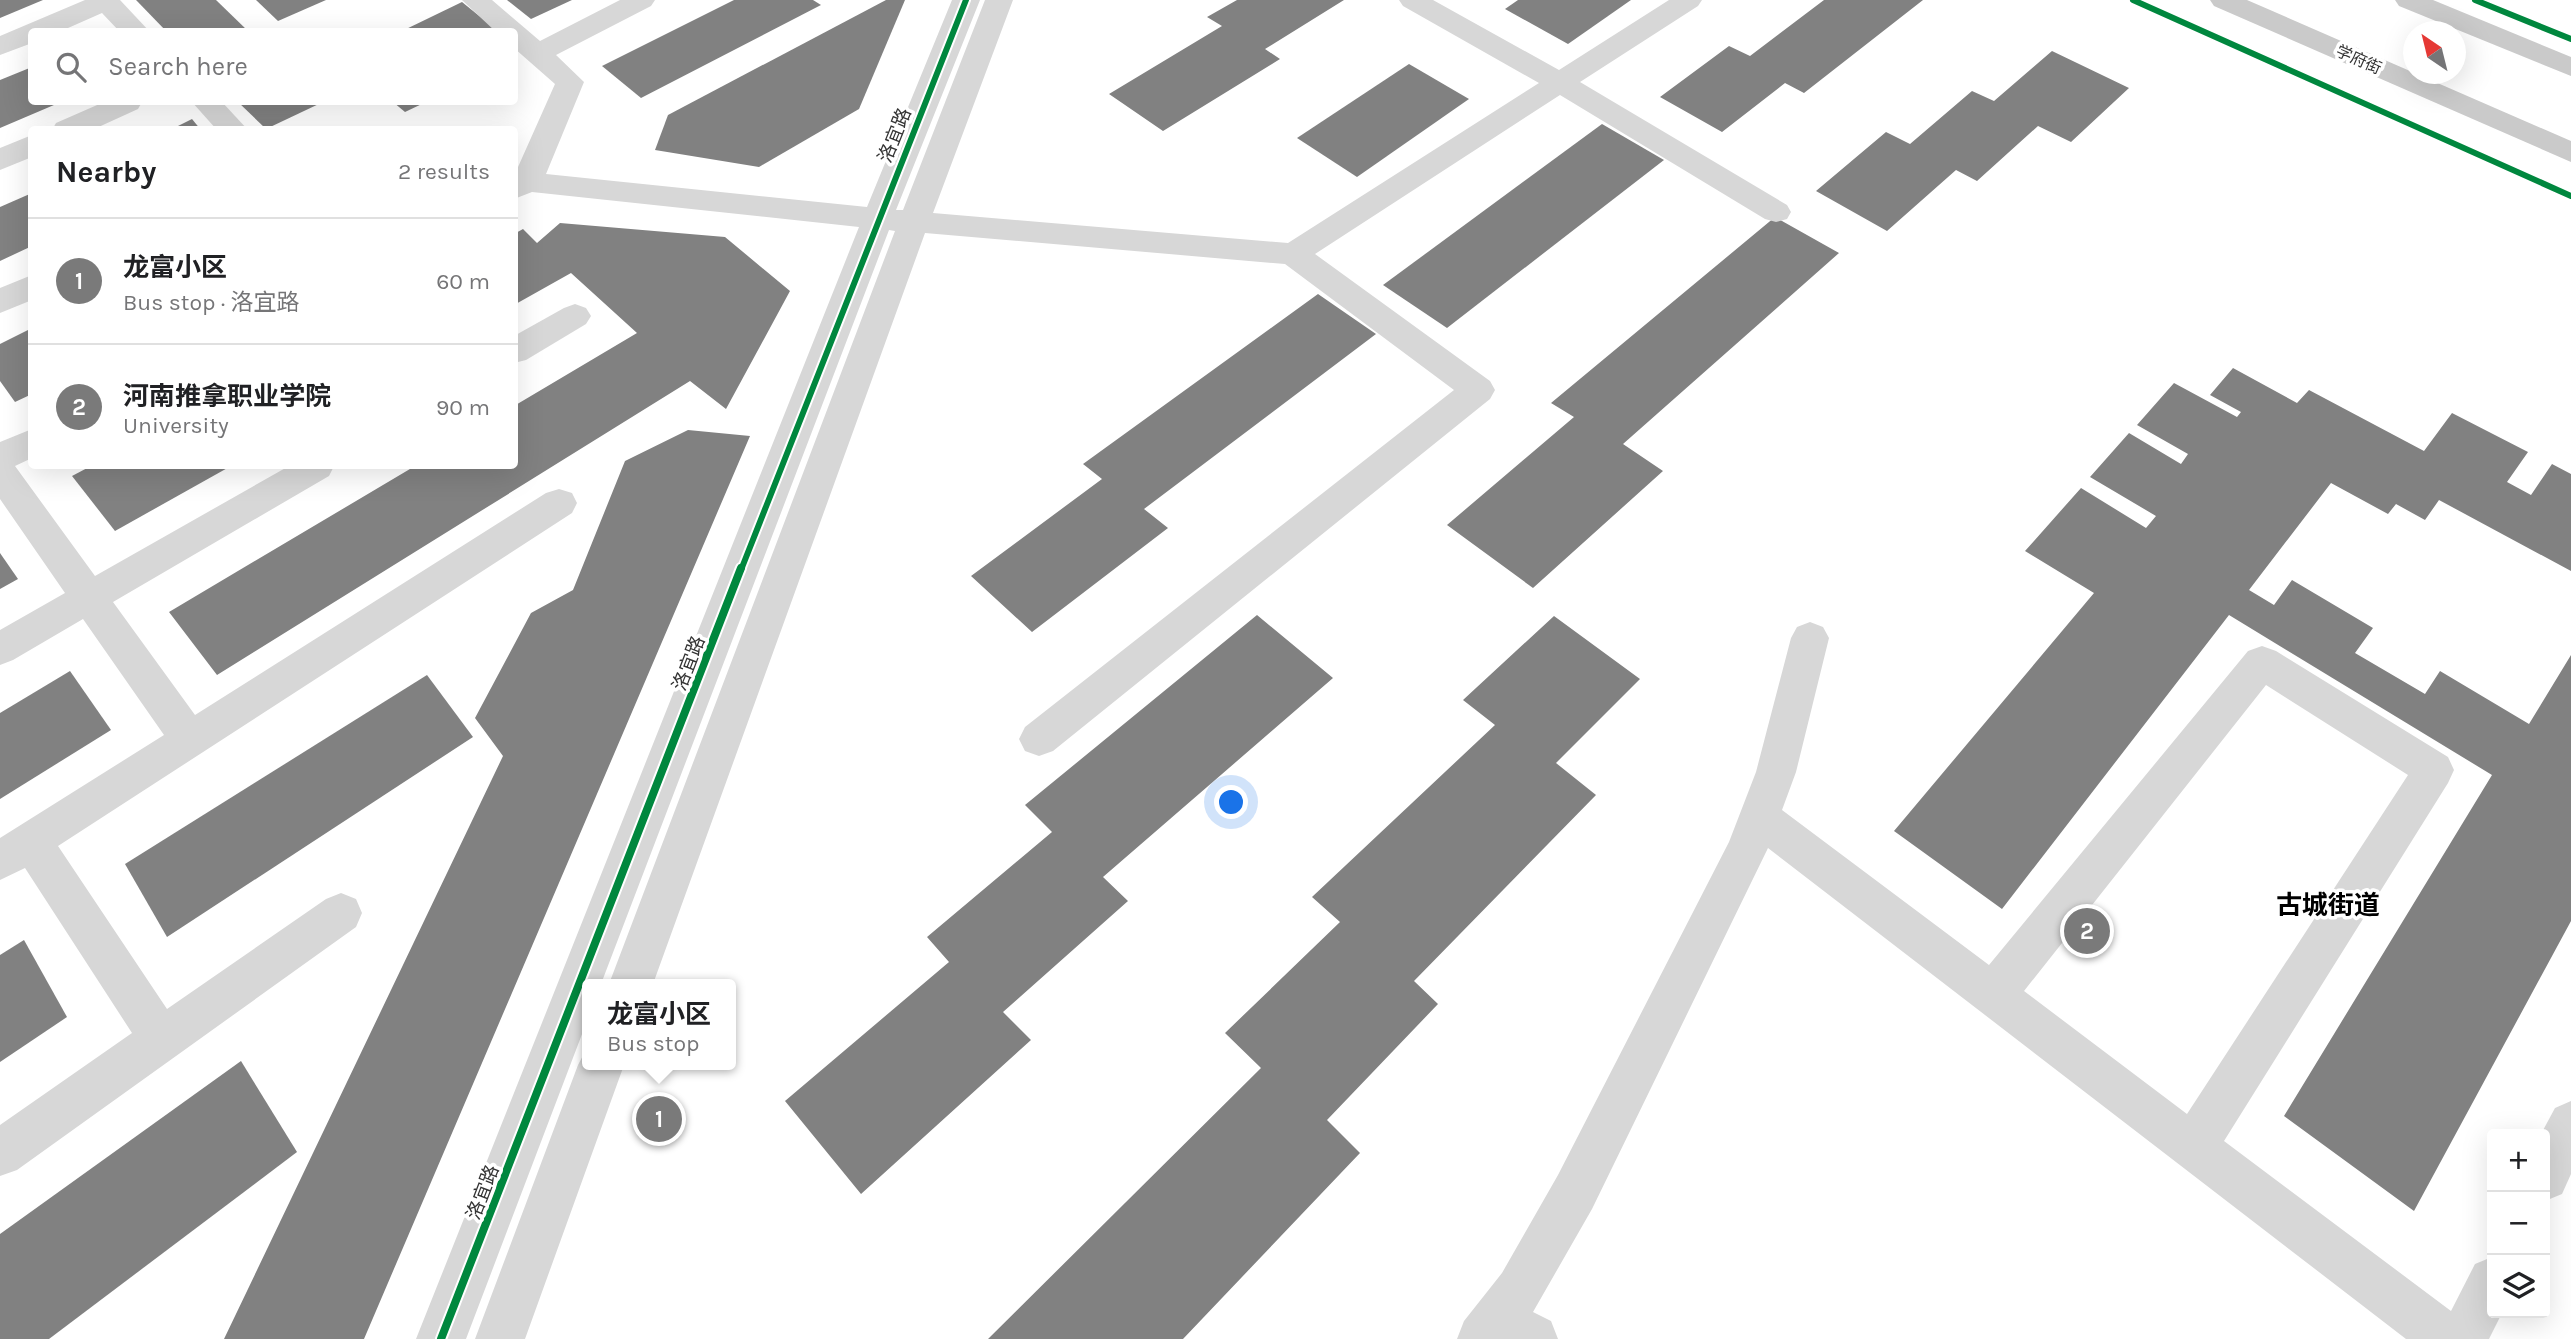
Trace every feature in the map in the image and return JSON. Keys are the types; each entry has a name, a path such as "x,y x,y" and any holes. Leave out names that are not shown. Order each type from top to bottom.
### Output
{"main road":[{"name":"学府街","path":"2224,0 2571,152"},
{"path":"2409,0 2571,67"}],"street":[{"path":"476,0 509,28"},
{"path":"537,53 641,0"},
{"name":"洛宜路","path":"633,979 896,220 966,0"},
{"name":"洛宜路","path":"587,979 896,220 999,0"},
{"path":"1413,0 1560,83 1776,212"},
{"path":"1293,254 1688,0"},
{"path":"42,28 106,1 132,28"},
{"path":"0,46 28,34"},
{"path":"518,36 570,82 521,186 1293,254 1478,390 1039,739"},
{"path":"75,126 121,105"},
{"path":"209,105 230,126"},
{"path":"0,160 28,147"},
{"path":"0,302 28,288"},
{"path":"518,349 575,316"},
{"path":"0,458 28,444"},
{"path":"0,649 312,469"},
{"path":"0,472 190,740"},
{"path":"162,1040 16,851 559,503"},
{"path":"1504,1332 1518,1290 1575,1192 1746,848 1776,772 1810,638"},
{"path":"1993,995 2262,662 2434,770 2193,1147"},
{"path":"1759,817 2447,1339"},
{"path":"0,1153 341,913"},
{"name":"洛宜路","path":"441,1339 582,992"},
{"path":"499,1339 599,1070"},
{"path":"2550,1167 2571,1124"},
{"path":"2463,1339 2487,1291"}],"building":[{"path":"0,0 43,0 0,18"},
{"path":"136,0 216,0 245,28 163,28"},
{"path":"256,0 326,0 278,21"},
{"path":"507,0 572,0 531,19"},
{"path":"734,0 813,0 821,5 641,98 602,66"},
{"path":"886,0 905,0 859,109 759,167 655,150 668,115"},
{"path":"1237,0 1344,0 1265,49 1280,59 1163,131 1109,94 1222,26 1207,17"},
{"path":"1518,0 1631,0 1568,44 1505,9"},
{"path":"1824,0 1923,0 1804,93 1785,83 1722,132 1660,97 1729,46 1750,56"},
{"path":"462,2 494,28 408,28"},
{"path":"2052,51 2129,88 2071,142 2038,126 1977,181 1956,170 1887,231 1816,191 1886,132 1910,144 1972,91 1994,101"},
{"path":"1409,64 1469,99 1357,177 1297,138"},
{"path":"28,69 28,105 54,105 0,128 0,80"},
{"path":"241,105 317,105 272,126 263,126"},
{"path":"397,105 420,105 405,112"},
{"path":"192,119 198,126 178,126"},
{"path":"1602,124 1664,160 1447,328 1383,285"},
{"path":"28,195 28,248 0,261 0,207"},
{"path":"1775,217 1839,253 1623,444 1663,471 1533,588 1447,525 1574,417 1551,403"},
{"path":"560,223 725,237 790,291 726,409 690,381 217,675 169,612 410,469 518,469 518,404 637,333 571,273 518,303 518,232 523,229 537,243"},
{"path":"1318,294 1376,334 1144,509 1168,528 1032,632 971,576 1102,479 1083,464"},
{"path":"28,330 28,396 15,402 0,381 0,344"},
{"path":"2233,368 2297,403 2309,390 2424,451 2452,413 2528,452 2507,482 2531,495 2552,464 2571,474 2571,571 2439,500 2425,520 2396,504 2388,514 2331,483 2249,590 2274,605 2292,580 2373,628 2355,653 2425,694 2440,671 2529,724 2571,655 2571,921 2414,1211 2284,1116 2492,775 2229,615 2002,909 1894,831 2094,593 2025,551 2081,488 2146,528 2156,516 2090,477 2129,433 2181,464 2188,454 2137,425 2174,383 2237,417 2241,412 2210,395"},
{"path":"688,430 750,436 364,1339 224,1339 503,756 475,718 531,613 573,590 625,461"},
{"path":"85,469 226,469 115,531 72,476"},
{"path":"0,553 18,579 0,589"},
{"path":"1257,615 1333,678 1103,877 1128,901 1003,1012 1031,1040 861,1194 785,1101 949,962 927,937 1052,832 1025,805"},
{"path":"1554,616 1640,679 1556,763 1596,795 1414,981 1438,1004 1327,1120 1360,1153 1183,1339 988,1339 1261,1068 1225,1033 1340,922 1312,897 1495,725 1463,700"},
{"path":"70,671 111,730 0,799 0,713"},
{"path":"427,675 473,737 167,937 125,864"},
{"path":"24,940 67,1017 0,1062 0,955"},
{"path":"241,1061 297,1152 49,1339 0,1339 0,1234"}],"cycle path":[{"path":"441,1339 884,202 966,0"},
{"path":"2133,0 2571,196"},
{"path":"2475,0 2571,39"}],"place":[{"name":"河南推拿职业学院","path":"2087,931"},
{"name":"龙富小区","path":"659,1119"}],"district":[{"name":"古城街道","path":"2328,905"}]}
